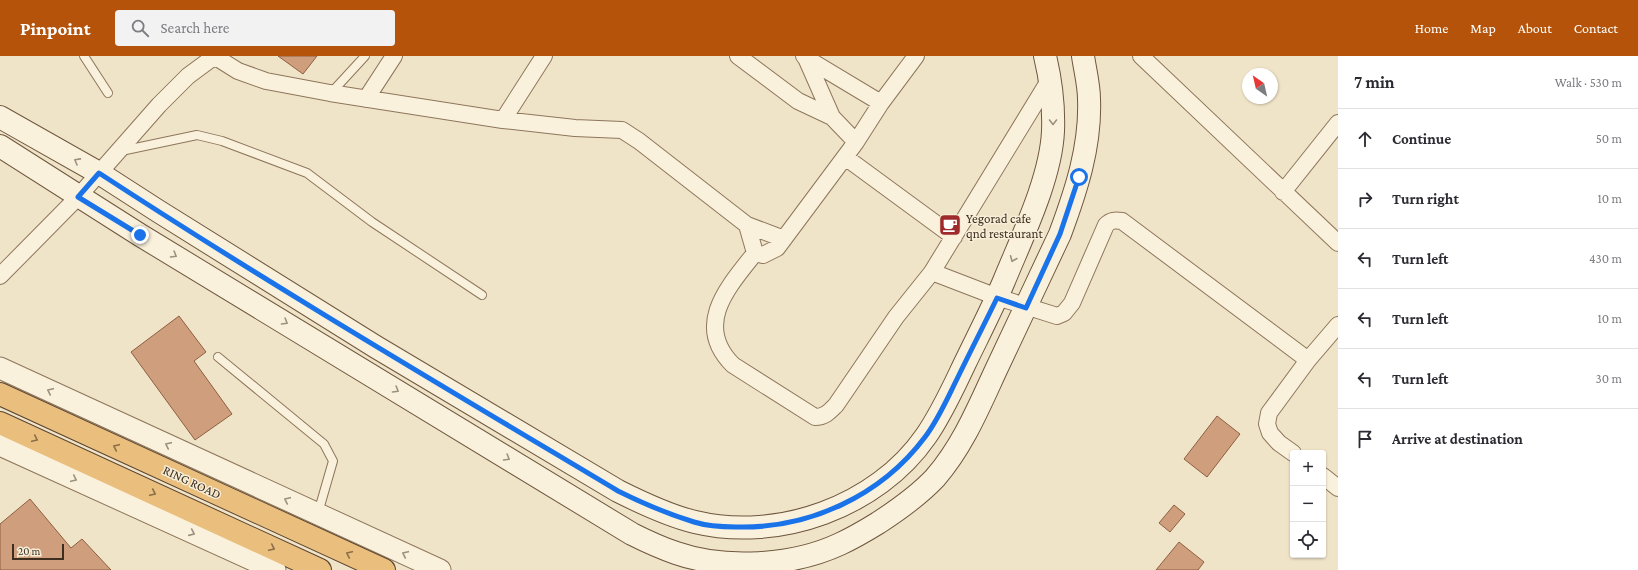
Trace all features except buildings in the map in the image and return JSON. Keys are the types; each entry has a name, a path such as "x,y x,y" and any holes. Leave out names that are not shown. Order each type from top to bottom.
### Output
{"highway":[{"name":"RING ROAD","path":"0,394 384,570"},
{"name":"RING ROAD","path":"0,422 320,570"}],"main road":[{"path":"1,116 99,173 376,347 618,491 641,502 695,522 725,527 776,526 805,519 843,504 862,494 888,477 906,460 925,437 941,412 997,298 1043,182 1053,133 1053,104 1045,56"},
{"path":"0,146 78,197 632,534 654,545 711,565 782,561 813,554 839,544 863,532 895,512 935,477 966,434 1026,308 1064,222 1079,177 1087,145 1090,99 1083,56"}],"street":[{"path":"0,276 78,197 158,105 188,76 214,56 238,71 266,81 330,94 503,120 575,128 622,130 639,141 747,225 784,239"},
{"path":"366,99 394,56"},
{"path":"503,120 544,56"},
{"path":"738,56 798,101 832,117"},
{"path":"755,253 763,255 777,248 845,158 881,103 916,56"},
{"path":"1141,56 1338,243"},
{"path":"805,57 832,117 856,142"},
{"path":"805,57 881,103"},
{"path":"755,253 724,295 716,312 715,328 718,344 723,356 733,365 815,417 820,417 827,414 836,405 896,317 932,272 1050,79"},
{"path":"1283,192 1338,122"},
{"path":"845,158 954,237"},
{"path":"932,272 997,298 1026,308 1057,316 1068,309 1103,230 1110,221 1122,221 1308,360"},
{"path":"747,225 755,253"},
{"path":"1290,451 1279,443 1270,433 1267,424 1269,413 1308,360 1338,325"},
{"path":"0,368 440,570"},
{"path":"0,445 275,570"}],"lane":[{"path":"84,56 108,92"},
{"path":"330,94 365,56"},
{"path":"118,151 197,135 222,141 307,173 372,222 482,295"},
{"path":"218,357 324,444 333,461 317,514"}],"place":[{"name":"Yegorad cafe qnd restaurant","path":"950,225"}],"route":[{"path":"140,235 78,197 99,173 321,311 376,347 618,491 641,502 695,522 725,527 776,526 805,519 837,507 862,494 888,477 906,460 925,437 941,412 997,298 1026,308 1060,234 1072,202 1079,177"}]}
